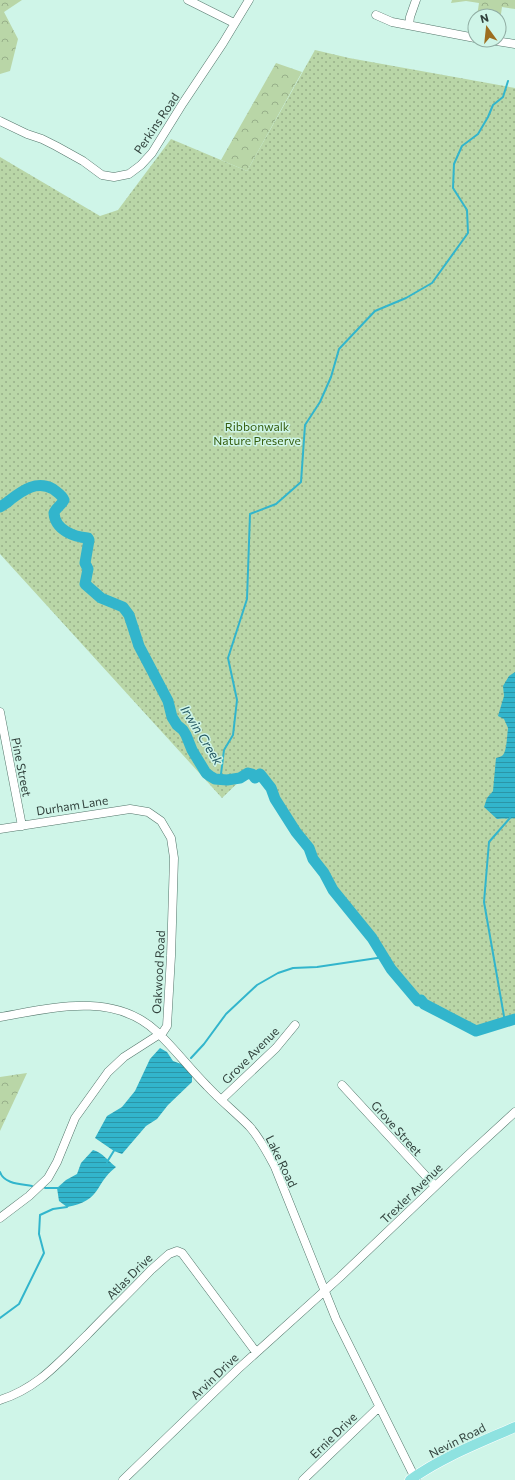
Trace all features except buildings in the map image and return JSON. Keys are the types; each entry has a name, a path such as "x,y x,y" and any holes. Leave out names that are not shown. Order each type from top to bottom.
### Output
{"main road":[{"name":"Nevin Road","path":"413,1479 457,1452 515,1427"}],"street":[{"path":"188,0 234,23"},
{"name":"Perkins Road","path":"0,121 56,146 83,161 102,175 114,177 128,174 141,165 152,153 249,0"},
{"path":"409,25 416,0"},
{"path":"376,15 392,22 467,36"},
{"name":"Pine Street","path":"0,712 22,826"},
{"name":"Durham Lane","path":"0,829 119,810 130,809 148,812"},
{"name":"Oakwood Road","path":"148,812 156,816 164,825 171,838 173,850 171,956 167,1021 165,1029 159,1034"},
{"name":"Lake Road","path":"0,1017 64,1006 99,1006 111,1008 131,1015 148,1025 159,1034 199,1079 249,1127 270,1157 324,1291 413,1479"},
{"name":"Grove Avenue","path":"221,1100 276,1048 295,1025"},
{"path":"0,1218 30,1196 48,1178 57,1162 75,1118 108,1072 128,1054 159,1034"},
{"name":"Grove Street","path":"342,1085 435,1186"},
{"name":"Trexler Avenue","path":"324,1291 515,1112"},
{"name":"Atlas Drive","path":"0,1400 16,1395 27,1389 49,1373 151,1270 169,1254 177,1251 182,1253 256,1352"},
{"name":"Arvin Drive","path":"123,1480 256,1352 324,1291"},
{"name":"Ernie Drive","path":"303,1480 379,1407"}],"green space":[{"path":"0,0 22,0 4,12 18,39 10,71 0,74"},
{"path":"452,0 515,0 515,9 502,7 478,8 479,3 466,1 451,3"},
{"name":"Ribbonwalk Nature Preserve","path":"315,50 349,58 515,88 515,1019 476,1031 424,1004 421,1000 418,1001 391,969 372,938 333,890 324,873 313,859 309,848 296,832 275,799 271,788 260,774 252,769 222,798 0,554 0,157 100,216 118,210 171,139 247,171"},
{"path":"276,63 302,72 247,171 221,160"},
{"path":"27,1073 0,1131 0,1077"}],"water":[{"path":"515,672 515,818 497,819 484,807 487,798 493,791 496,758 503,755 506,746 508,728 504,719 498,716 504,696 503,686 509,676"},
{"path":"160,1048 167,1052 173,1061 184,1065 192,1074 192,1082 168,1105 157,1119 146,1126 122,1154 114,1151 95,1138 107,1116 122,1107 135,1091 150,1059"},
{"path":"93,1150 103,1155 116,1167 109,1173 92,1196 86,1201 67,1207 59,1201 57,1188 66,1180 77,1174 81,1163"}],"waterway":[{"path":"227,780 221,774 224,750 233,735 237,700 228,658 247,599 250,514 276,504 301,482 305,425 320,402 331,377 339,349 375,311 406,298 432,283 468,233 467,210 453,188 454,164 462,146 478,134 493,105 503,97 508,81"},
{"name":"Irwin Creek","path":"0,507 30,487 47,486 60,494 64,500 54,513 58,524 66,532 88,538 89,540 85,563 88,569 85,584 101,598 123,607 129,615 139,646 168,701 172,717 177,725 183,730 192,750 206,773 215,779 227,780 240,778 248,773 252,774 255,778 260,774 271,788 275,799 296,832 309,848 313,859 324,873 333,890 372,938 391,969 418,1001 421,1000 424,1004 476,1031 515,1019"},
{"path":"505,1022 484,902 489,842 510,818"},
{"path":"191,1058 204,1044 226,1014 257,985 278,973 293,968 317,967 384,957"},
{"path":"107,1162 115,1149"},
{"path":"0,1172 2,1176 9,1181 32,1186"},
{"path":"45,1188 59,1188"},
{"path":"0,1318 19,1304 44,1253 39,1234 40,1215 53,1209 67,1207 68,1205"}]}
